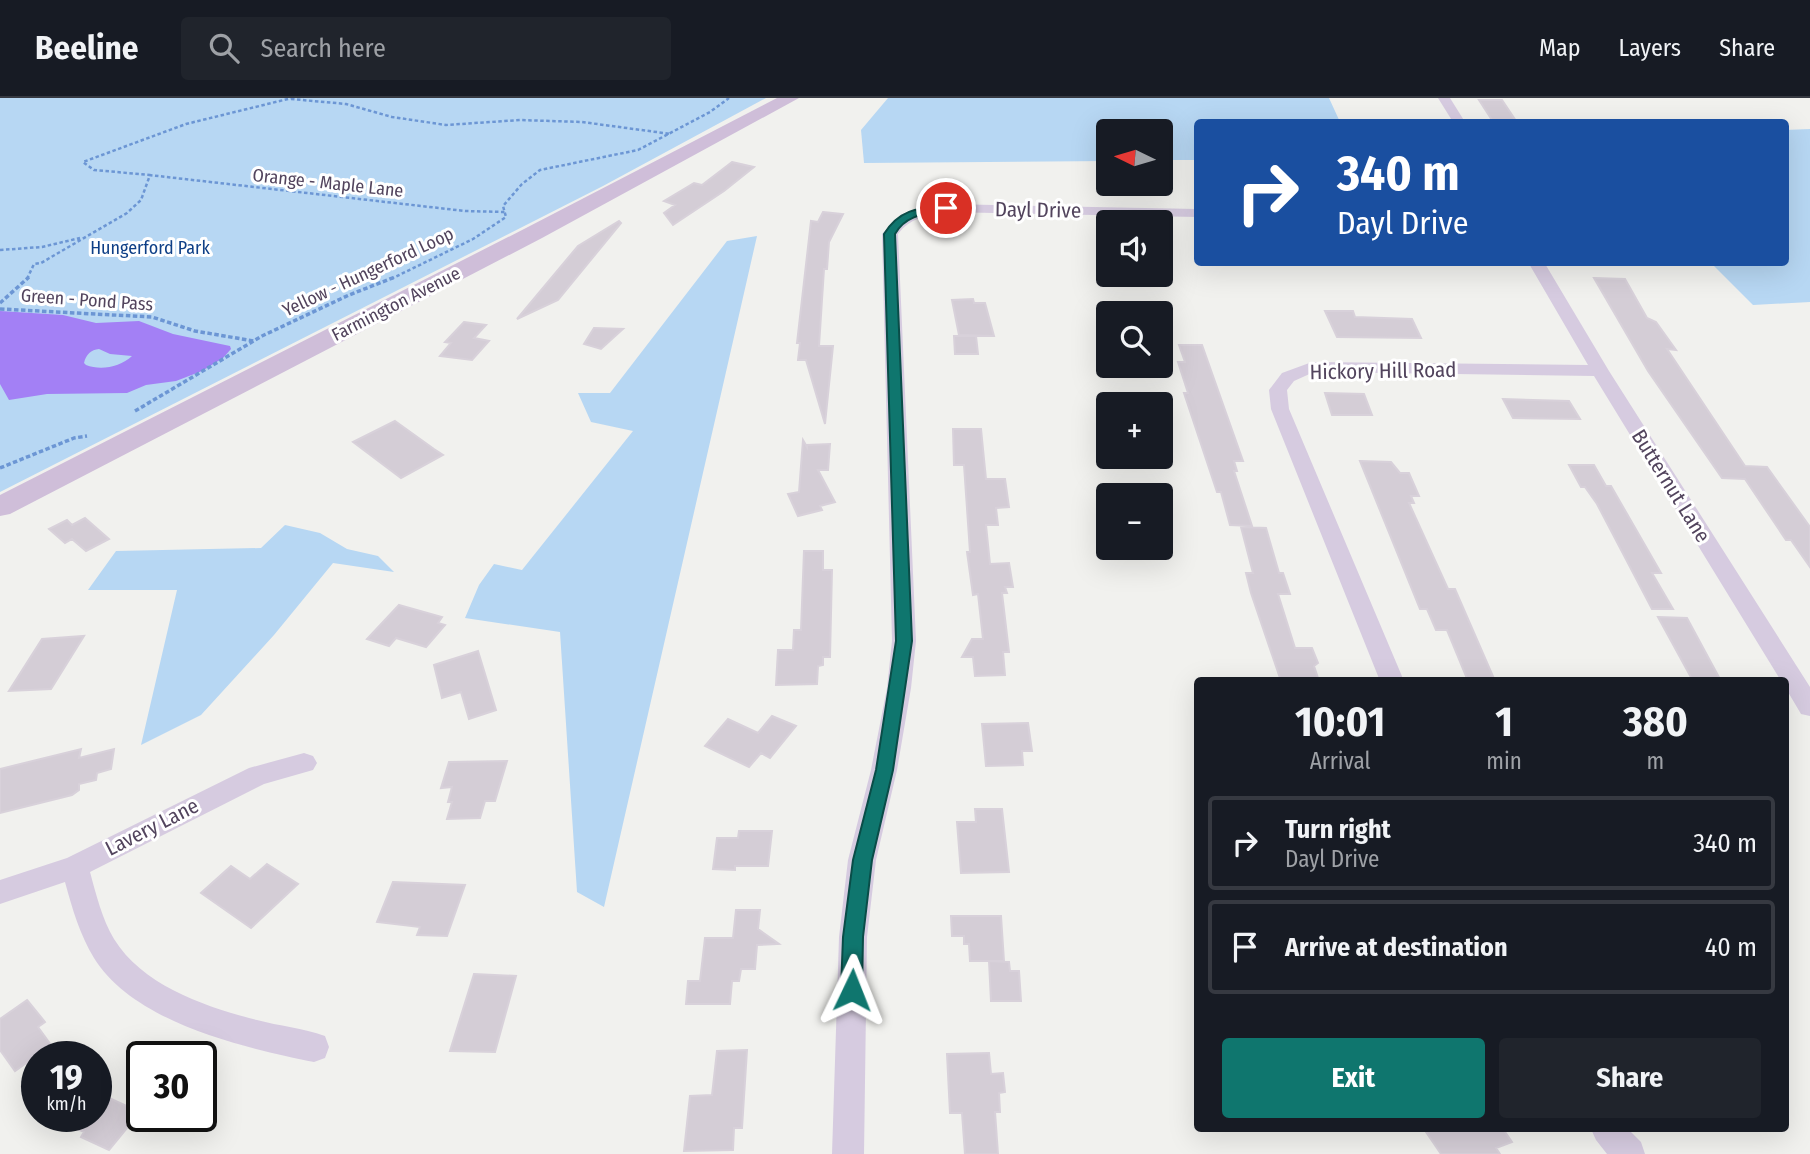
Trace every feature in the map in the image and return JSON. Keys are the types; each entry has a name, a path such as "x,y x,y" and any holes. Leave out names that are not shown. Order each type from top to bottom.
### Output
{"main road":[{"name":"Farmington Avenue","path":"0,507 534,233 790,98"}],"street":[{"path":"1444,98 1457,119"},
{"name":"Dayl Drive","path":"848,1154 853,937 862,860 884,770 904,641 890,234 897,221 922,211 946,208 1194,213"},
{"name":"Butternut Lane","path":"1538,266 1600,371 1810,707"},
{"name":"Hickory Hill Road","path":"1390,677 1280,409 1278,390 1288,377 1312,367 1600,371"},
{"name":"Lavery Lane","path":"0,892 75,867 238,784 275,769 304,763"},
{"path":"75,867 87,910 109,956 150,991 201,1020 314,1047"},
{"path":"1610,1132 1629,1154"}],"path":[{"path":"0,303 28,278 34,264 50,258 81,237 118,219 141,201 149,175 94,170 83,162 127,143 292,98"},
{"name":"Yellow - Hungerford Loop","path":"127,417 254,341 473,239 506,217 503,206 540,170 638,150 671,134 729,98"},
{"path":"287,99 346,104 392,117 446,125 520,120 582,121 671,134"},
{"name":"Orange - Maple Lane","path":"149,175 465,211 505,212"},
{"path":"0,250 42,247 81,237"},
{"name":"Green - Pond Pass","path":"0,309 23,308 94,316 152,317 195,331 254,341"},
{"path":"0,468 74,438 95,435"}],"green space":[{"name":"Hungerford Park","path":"0,98 766,98 603,186 0,492"},
{"path":"888,98 1329,98 1339,119 1194,119 1194,160 1173,160 1173,119 1096,119 1096,161 864,163 861,130"},
{"path":"1810,129 1810,302 1753,305 1714,266 1789,266 1789,130"},
{"path":"757,236 604,907 577,892 560,632 465,618 479,585 494,564 522,570 633,431 591,422 578,393 610,393 727,241"},
{"path":"285,525 320,533 347,549 378,556 394,572 333,563 274,635 201,715 141,745 177,590 88,590 116,551 261,548"}],"shaded area":[{"path":"0,311 63,315 96,323 139,321 173,334 230,346 231,349 223,358 202,371 176,381 146,385 127,393 47,394 9,400 0,384","holes":["99,349 110,354 132,356 110,367 98,368 84,363 94,350"]}],"building":[{"path":"1479,100 1502,100 1515,119 1491,119"},
{"path":"732,162 754,167 673,225 664,213 675,205 664,201 694,183 702,185"},
{"path":"823,212 843,214 829,242 827,269 824,269 819,346 833,346 825,424 806,360 798,360 800,343 797,343 811,221 818,222"},
{"path":"619,221 621,223 558,300 517,319 578,246"},
{"path":"1594,278 1625,279 1647,318 1656,322 1676,350 1667,349 1745,466 1767,467 1810,527 1810,567 1791,540 1786,540 1745,479 1722,478 1648,371"},
{"path":"973,299 974,303 985,303 994,336 959,335 952,300"},
{"path":"1325,311 1353,311 1355,317 1412,319 1421,338 1337,337"},
{"path":"464,322 486,325 474,338 489,341 472,360 440,356 451,343 445,342"},
{"path":"594,328 623,329 601,349 584,344"},
{"path":"954,336 976,336 978,354 955,354"},
{"path":"1179,345 1202,345 1243,461 1234,461 1237,471 1234,471 1252,526 1230,525 1221,492 1217,492 1184,393 1188,393 1178,362 1185,362"},
{"path":"1325,393 1364,394 1372,415 1332,415"},
{"path":"1503,399 1569,401 1580,419 1513,418"},
{"path":"395,421 443,455 401,478 353,442"},
{"path":"953,429 981,429 986,479 1005,479 1009,507 996,508 998,525 986,525 990,564 1009,563 1013,587 1005,587 1007,593 1002,593 1009,652 1003,652 1005,675 975,676 973,657 962,657 972,639 983,639 978,594 973,595 967,552 970,552 964,465 954,465"},
{"path":"803,440 807,447 830,444 828,470 818,470 835,502 820,506 822,510 798,516 788,494 799,492"},
{"path":"1360,461 1391,462 1400,473 1409,473 1419,496 1411,496 1414,503 1409,503 1448,589 1455,589 1493,677 1466,677 1447,630 1436,630 1427,609 1420,609"},
{"path":"1569,465 1594,465 1606,486 1611,486 1661,573 1652,573 1673,609 1652,609 1597,504 1585,487 1581,487"},
{"path":"85,518 109,539 86,551 72,539 65,543 49,529 67,520 72,525"},
{"path":"1241,527 1266,528 1279,573 1283,573 1290,594 1278,594 1295,648 1312,648 1318,663 1314,666 1318,677 1280,677 1246,573 1253,573"},
{"path":"804,551 823,551 823,570 832,570 830,657 823,657 823,665 818,666 817,684 776,685 778,650 793,650 794,630 801,630"},
{"path":"399,605 442,617 438,623 445,625 426,647 396,638 389,646 367,639"},
{"path":"1658,617 1687,618 1719,677 1691,677"},
{"path":"84,636 51,689 9,691 42,639"},
{"path":"478,651 496,710 469,719 461,692 442,698 434,665"},
{"path":"772,716 796,726 770,758 761,753 749,767 705,746 728,719 758,733"},
{"path":"1028,723 1032,751 1022,751 1023,765 986,766 982,724"},
{"path":"81,749 79,758 114,749 111,769 97,773 96,780 79,784 79,790 72,795 0,813 0,769"},
{"path":"507,761 495,801 485,801 480,818 447,819 452,802 448,802 452,787 441,788 449,762"},
{"path":"975,809 1002,809 1009,872 961,873 957,822 976,822"},
{"path":"739,831 772,831 768,866 735,866 735,870 713,869 717,838 738,838"},
{"path":"267,864 298,884 251,928 201,893 231,866 250,879"},
{"path":"393,882 465,885 447,936 417,935 420,927 377,922"},
{"path":"736,910 760,910 758,929 779,944 757,945 755,969 741,969 739,981 732,981 730,1004 686,1004 688,981 700,981 705,938 733,938"},
{"path":"951,916 1001,916 1004,961 970,961 969,944 964,944 964,936 952,936"},
{"path":"989,961 1009,962 1010,971 1019,971 1021,1001 991,1001"},
{"path":"474,974 516,976 495,1052 450,1051"},
{"path":"27,1000 45,1022 38,1027 48,1041 21,1041 21,1067 15,1071 0,1050 0,1019"},
{"path":"747,1050 742,1128 734,1128 733,1150 684,1151 690,1096 712,1095 717,1051"},
{"path":"989,1053 991,1074 1003,1073 1005,1092 999,1093 1000,1112 995,1112 998,1154 965,1154 962,1113 950,1113 947,1054"},
{"path":"112,1099 126,1106 126,1129 109,1150 81,1137 84,1132 112,1132"},
{"path":"1426,1132 1505,1132 1512,1142 1496,1148 1500,1154 1441,1154"}],"route":[{"path":"852,990 853,937 862,860 884,770 899,688 904,641 890,234 897,221 922,211 946,208"}]}
